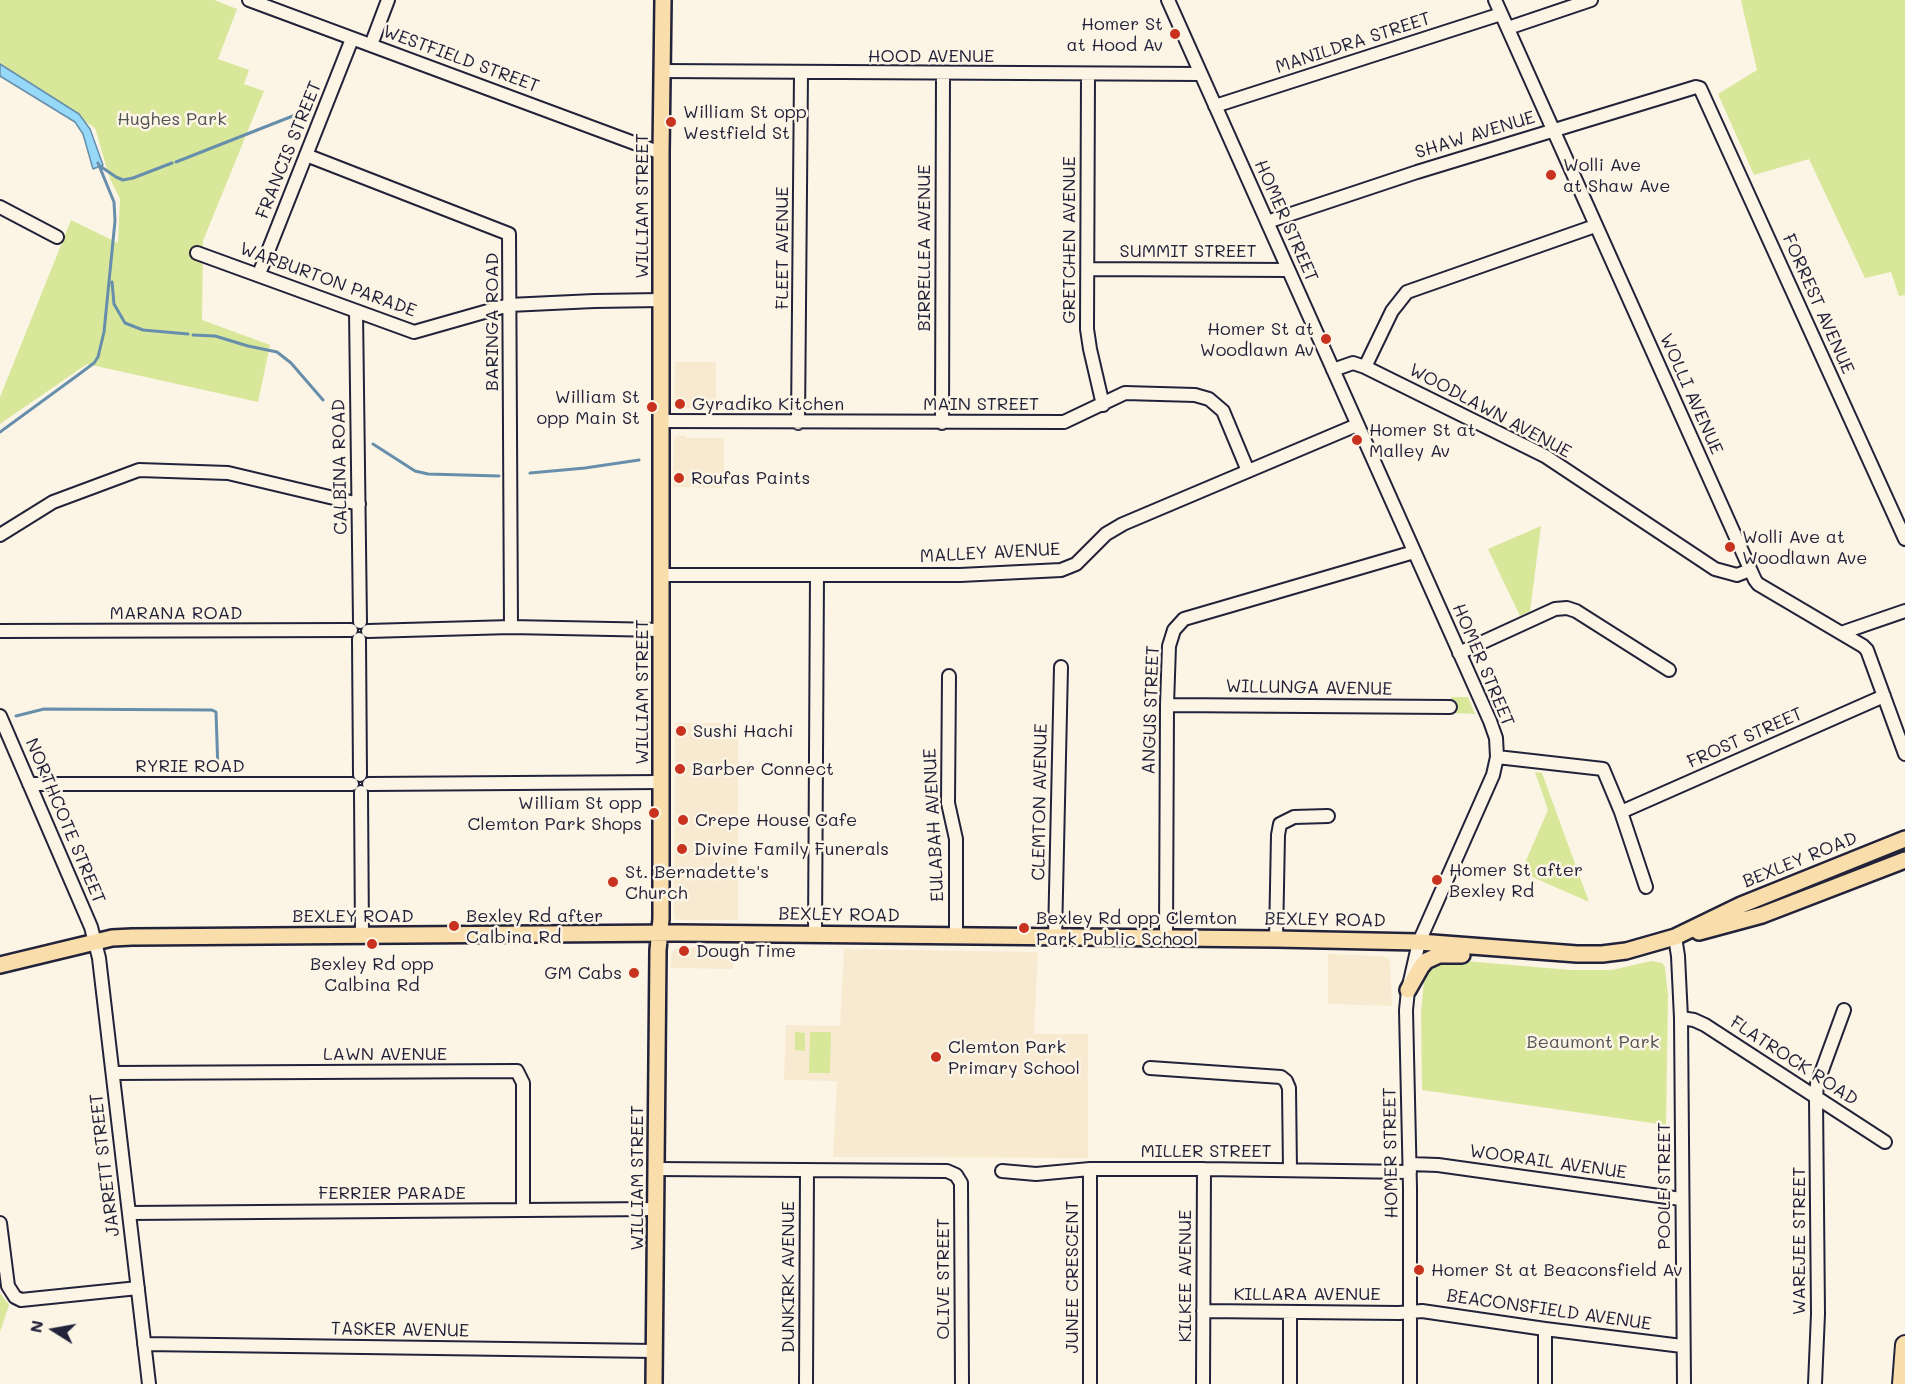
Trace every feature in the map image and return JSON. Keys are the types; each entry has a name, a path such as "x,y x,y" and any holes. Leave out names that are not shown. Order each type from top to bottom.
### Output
{"highway":[{"path":"1902,1384 1905,1345"}],"main road":[{"name":"WILLIAM STREET","path":"654,1384 662,782 661,153 663,0"},
{"name":"BEXLEY ROAD","path":"1674,938 1741,905 1905,839"},
{"name":"BEXLEY ROAD","path":"0,966 112,938 132,937 660,934 1276,939 1419,942 1602,954 1626,951 1762,915 1905,860"},
{"path":"1408,990 1421,967 1434,956 1479,954 1497,948"}],"street":[{"name":"WESTFIELD STREET","path":"249,0 661,153"},
{"path":"371,45 388,0"},
{"name":"HOMER STREET","path":"1168,0 1493,729 1497,757 1491,780 1419,942 1408,990 1410,1384"},
{"name":"WOLLI AVENUE","path":"1495,0 1750,570 1758,584 1867,650 1905,754"},
{"path":"1508,28 1591,0"},
{"name":"MANILDRA STREET","path":"1215,106 1502,14"},
{"name":"FRANCIS STREET","path":"259,274 352,39"},
{"name":"HOOD AVENUE","path":"662,71 801,74 1201,74"},
{"name":"BIRRELLEA AVENUE","path":"942,423 943,73"},
{"name":"FLEET AVENUE","path":"798,423 801,74"},
{"name":"GRETCHEN AVENUE","path":"1088,75 1087,339 1103,405"},
{"name":"SHAW AVENUE","path":"1267,222 1339,197 1696,87"},
{"name":"FORREST AVENUE","path":"1696,87 1700,88 1905,539"},
{"name":"BARINGA ROAD","path":"306,155 509,234 511,627"},
{"path":"0,207 57,237"},
{"path":"1365,367 1392,311 1407,292 1595,226"},
{"name":"WARBURTON PARADE","path":"197,253 414,332 509,305 661,300"},
{"name":"SUMMIT STREET","path":"1088,269 1288,270"},
{"name":"CALBINA ROAD","path":"356,311 362,936"},
{"name":"WOODLAWN AVENUE","path":"1333,370 1353,363 1365,367 1545,456 1715,569 1737,575 1750,570"},
{"name":"MAIN STREET","path":"661,422 1064,422 1125,393 1195,395 1209,399 1223,411 1248,471"},
{"name":"MALLEY AVENUE","path":"662,575 960,576 1061,570 1076,564 1106,534 1123,524 1357,425"},
{"path":"0,535 53,502 139,470 228,473 359,504"},
{"name":"ANGUS STREET","path":"1166,938 1167,705 1169,646 1174,630 1184,619 1414,552"},
{"path":"815,935 817,575"},
{"path":"1459,653 1561,608 1576,611 1669,670"},
{"path":"1841,633 1905,611"},
{"name":"MARANA ROAD","path":"0,631 360,631 511,627 661,630"},
{"name":"CLEMTON AVENUE","path":"1055,937 1061,667"},
{"name":"EULABAH AVENUE","path":"949,676 948,803 956,839 956,936"},
{"name":"FROST STREET","path":"1621,812 1884,696"},
{"name":"WILLUNGA AVENUE","path":"1167,705 1450,707"},
{"name":"NORTHCOTE STREET","path":"0,716 91,927 95,942"},
{"path":"1497,757 1603,769 1621,812 1646,886"},
{"name":"RYRIE ROAD","path":"29,784 662,782"},
{"path":"1276,939 1280,824 1294,817 1328,816"},
{"name":"POOLE STREET","path":"1674,938 1678,958 1681,1018 1684,1384"},
{"name":"JARRETT STREET","path":"95,942 102,976 149,1384"},
{"name":"WAREJEE STREET","path":"1815,1384 1818,1314 1817,1084 1844,1010"},
{"name":"FLATROCK ROAD","path":"1681,1018 1705,1025 1885,1142"},
{"path":"1150,1068 1281,1077 1289,1088 1290,1170"},
{"name":"LAWN AVENUE","path":"113,1073 517,1071 524,1083 523,1210"},
{"name":"WOORAIL AVENUE","path":"1410,1168 1438,1165 1681,1199"},
{"name":"MILLER STREET","path":"1002,1171 1036,1174 1090,1169 1410,1168"},
{"path":"656,1169 807,1170"},
{"name":"JUNEE CRESCENT","path":"1090,1169 1090,1384"},
{"name":"KILKEE AVENUE","path":"1203,1384 1204,1169"},
{"name":"OLIVE STREET","path":"807,1170 947,1171 956,1174 961,1183 962,1384"},
{"name":"DUNKIRK AVENUE","path":"806,1384 807,1170"},
{"name":"FERRIER PARADE","path":"129,1213 656,1209"},
{"path":"0,1223 8,1286 15,1297 21,1299 138,1287"},
{"name":"KILLARA AVENUE","path":"1203,1311 1410,1312"},
{"name":"BEACONSFIELD AVENUE","path":"1410,1312 1422,1311 1682,1346"},
{"path":"1290,1312 1290,1384"},
{"path":"1545,1329 1545,1384"},
{"name":"TASKER AVENUE","path":"144,1344 654,1351"}],"shaded area":[{"path":"675,362 716,362 716,408 677,408 674,405"},
{"path":"677,436 724,438 724,488 673,487 674,439"},
{"path":"675,723 738,723 738,920 677,920 674,918"},
{"path":"678,947 733,948 733,969 671,968 671,953"},
{"name":"Clemton Park Primary School","path":"844,949 1038,952 1034,1034 1088,1034 1088,1158 833,1157 837,1081 784,1080 786,1025 840,1026"},
{"path":"1328,954 1388,958 1392,1006 1328,1004"}],"green space":[{"name":"Hughes Park","path":"0,0 214,0 237,9 218,59 249,70 244,84 264,91 203,241 202,320 270,345 258,402 87,364 0,424 0,397 71,220 118,243 120,199 110,179 95,128 0,64"},
{"path":"1741,0 1905,0 1905,295 1899,296 1891,272 1865,278 1809,159 1754,175 1718,94 1757,70"},
{"path":"1541,526 1530,611 1520,616 1488,549"},
{"path":"1451,697 1468,697 1475,714 1454,713"},
{"path":"1535,772 1542,773 1589,902 1521,872 1548,810"},
{"name":"Beaumont Park","path":"1454,960 1570,970 1612,970 1651,961 1662,963 1665,967 1668,995 1666,1125 1422,1090 1421,1012 1425,970"},
{"path":"795,1032 805,1033 805,1051 795,1050"},
{"path":"810,1032 831,1032 830,1073 809,1073"},
{"path":"0,1293 9,1305 0,1332"}],"water":[{"path":"0,64 79,114 90,129 103,165 93,169 83,134 75,122 0,76"}],"waterway":[{"path":"176,162 308,110"},
{"path":"0,432 94,363 98,357 104,332 115,221 114,202 98,163"},
{"path":"100,166 123,180 172,163"},
{"path":"112,282 114,304 125,323 143,330 188,334"},
{"path":"193,335 215,336 277,352 291,363 323,400"},
{"path":"373,444 415,471 428,474 499,476"},
{"path":"530,473 639,460"},
{"path":"16,716 44,709 212,710 216,712 218,771"}],"place":[{"name":"Homer St at Hood Av","path":"1175,34"},
{"name":"William St opp Westfield St","path":"671,122"},
{"name":"Wolli Ave at Shaw Ave","path":"1551,175"},
{"name":"Homer St at Woodlawn Av","path":"1326,339"},
{"name":"Gyradiko Kitchen","path":"680,404"},
{"name":"William St opp Main St","path":"652,407"},
{"name":"Homer St at Malley Av","path":"1357,440"},
{"name":"Roufas Paints","path":"679,478"},
{"name":"Wolli Ave at Woodlawn Ave","path":"1730,547"},
{"name":"Sushi Hachi","path":"681,731"},
{"name":"Barber Connect","path":"680,769"},
{"name":"William St opp Clemton Park Shops","path":"654,813"},
{"name":"Crepe House Cafe","path":"683,820"},
{"name":"Divine Family Funerals","path":"682,849"},
{"name":"Homer St after Bexley Rd","path":"1437,880"},
{"name":"St. Bernadette's Church","path":"613,882"},
{"name":"Bexley Rd after Calbina Rd","path":"454,926"},
{"name":"Bexley Rd opp Clemton Park Public School","path":"1024,928"},
{"name":"Bexley Rd opp Calbina Rd","path":"372,944"},
{"name":"Dough Time","path":"684,951"},
{"name":"GM Cabs","path":"634,973"},
{"name":"Clemton Park Primary School","path":"936,1057"},
{"name":"Homer St at Beaconsfield Av","path":"1419,1270"}]}
